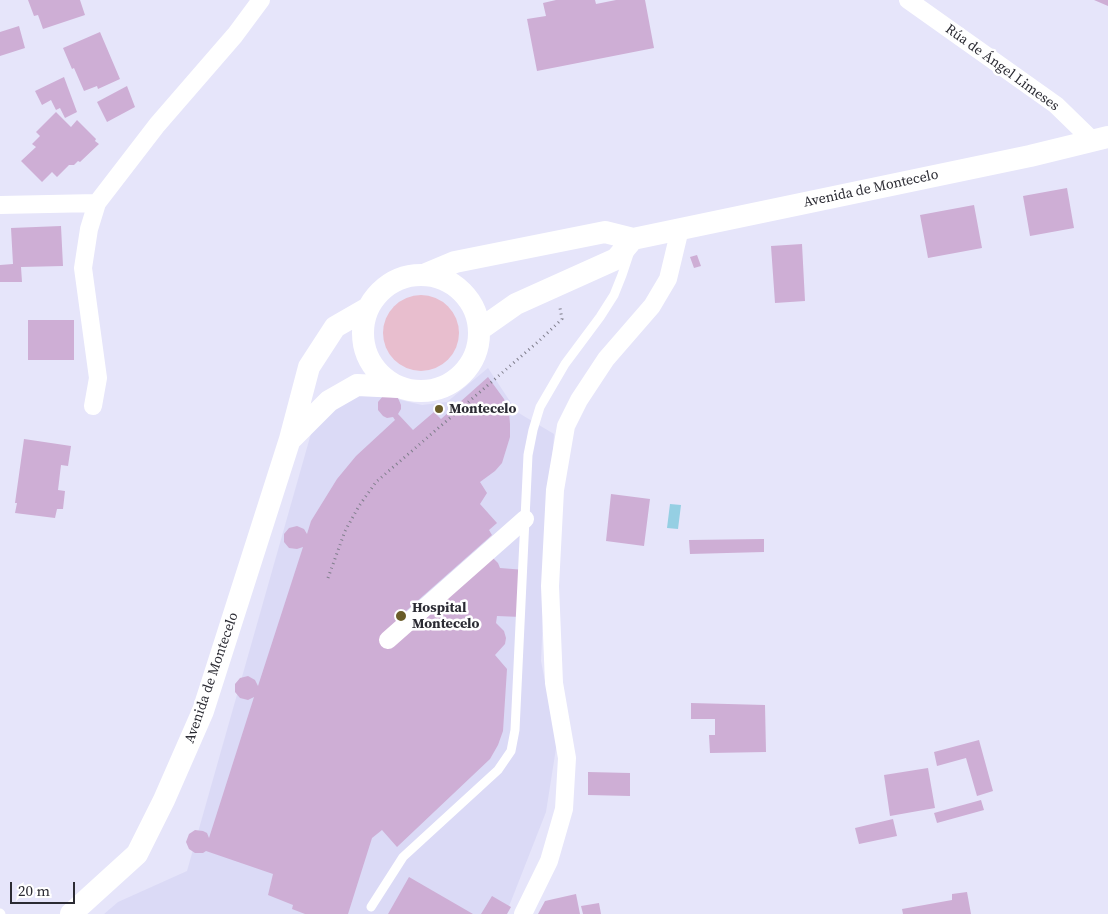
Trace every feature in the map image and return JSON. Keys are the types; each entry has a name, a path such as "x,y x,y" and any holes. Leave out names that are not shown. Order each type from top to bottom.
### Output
{"street":[{"path":"93,406 98,378 83,268 89,229 97,202 157,125 235,35 261,0"},
{"name":"Rúa de Ángel Limeses","path":"908,0 1056,105 1100,139"},
{"name":"Avenida de Montecelo","path":"424,275 455,262 605,232 633,239 1030,156 1100,139"},
{"path":"0,205 97,202"},
{"path":"523,914 549,861 564,809 567,758 554,683 550,586 554,490 566,426 579,400 606,359 652,306 668,279 680,229"},
{"path":"479,330 516,304 616,259 633,239"},
{"path":"424,275 445,280 462,292 474,310 479,330 477,350 468,367 455,380 437,389 418,391 399,387 383,377 371,363 364,345 363,326 368,308 378,294 391,283 407,277 424,275"},
{"name":"Avenida de Montecelo","path":"71,914 137,854 170,787 203,711 290,439 310,366 335,327 368,308"},
{"name":"Avenida de Montecelo","path":"290,439 329,401 356,385 399,387"},
{"path":"388,640 525,519"}],"lane":[{"path":"371,907 403,857 498,770 511,751 514,730 528,455 533,430 540,407 565,364 614,295 633,239"}],"path":[{"path":"328,578 345,532 359,506 376,482 562,319 556,286"}],"shaded area":[{"path":"421,295 436,298 448,306 456,318 459,333 456,348 448,360 436,368 421,371 406,368 394,360 386,348 383,333 386,318 394,306 406,298"},
{"name":"Hospital Montecelo","path":"488,368 517,412 554,434 541,661 557,742 546,812 506,914 104,914 118,902 187,871 312,430 322,417 352,397 371,393 422,405 447,402"},
{"path":"670,504 681,505 678,529 667,528"}],"building":[{"path":"28,0 80,0 85,15 43,29 38,15 34,16"},
{"path":"556,0 595,0 596,4 616,0 645,0 654,48 537,71 527,19 546,16 543,3"},
{"path":"1094,0 1108,0 1108,6"},
{"path":"19,26 25,48 0,56 0,32"},
{"path":"100,32 120,79 98,89 97,86 84,91 63,48"},
{"path":"64,77 77,112 65,118 60,108 56,110 51,100 42,105 35,91"},
{"path":"127,86 135,107 107,122 97,102"},
{"path":"56,112 71,127 77,120 99,144 80,162 69,165 57,177 52,172 42,182 21,161 36,147 32,144 40,136 36,132"},
{"path":"1067,188 1074,228 1030,236 1023,196"},
{"path":"974,205 982,248 928,258 920,215"},
{"path":"61,226 63,266 21,267 22,282 0,282 0,265 13,264 11,228"},
{"path":"802,244 805,301 775,303 771,246"},
{"path":"697,255 701,266 694,268 690,257"},
{"path":"28,320 74,320 74,360 28,360"},
{"name":"Hospital Montecelo","path":"488,377 504,399 509,412 510,424 510,437 502,463 480,482 487,493 480,504 497,523 489,530 492,535 398,618 409,630 493,558 500,568 525,570 521,617 497,616 496,623 504,631 506,638 505,644 495,655 507,669 503,731 490,759 397,847 382,830 372,838 348,914 305,914 292,909 293,905 268,895 273,874 206,851 195,853 189,849 186,842 189,834 195,830 207,833 209,838 254,697 248,700 240,698 235,692 235,684 240,678 248,676 255,680 258,686 303,547 297,549 289,548 284,542 284,534 289,528 297,526 304,529 307,534 311,521 337,479 356,456 395,420 393,417 387,418 383,416 378,410 378,402 383,396 398,398 401,409 398,414 413,430 434,412 441,419"},
{"path":"24,439 71,446 68,466 61,465 58,490 65,491 63,509 57,509 55,518 15,513"},
{"path":"611,494 650,499 644,546 606,541"},
{"path":"764,539 764,552 690,554 689,540"},
{"path":"691,703 765,705 766,752 710,753 709,735 715,735 715,719 691,719"},
{"path":"979,740 993,791 977,796 966,758 937,766 934,752"},
{"path":"928,768 935,808 890,816 884,775"},
{"path":"588,772 630,773 630,796 588,795"},
{"path":"981,800 984,810 937,823 934,813"},
{"path":"893,819 897,836 859,844 855,828"},
{"path":"409,877 473,914 388,914"},
{"path":"967,892 971,914 903,914 902,909 952,900 952,894"},
{"path":"576,894 580,914 538,914 545,901"},
{"path":"492,896 511,907 507,914 481,914"},
{"path":"599,903 601,914 583,914 581,906"}],"place":[{"name":"Montecelo","path":"439,409"},
{"name":"Hospital Montecelo","path":"401,616"}]}
